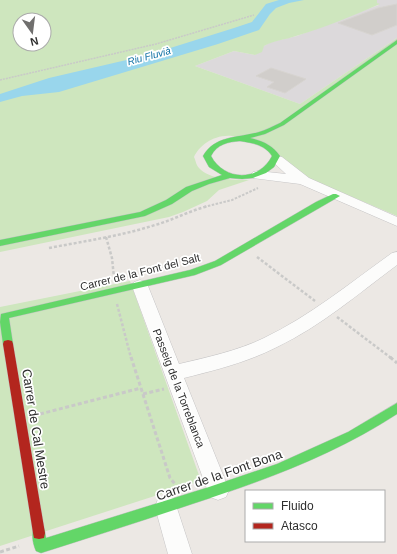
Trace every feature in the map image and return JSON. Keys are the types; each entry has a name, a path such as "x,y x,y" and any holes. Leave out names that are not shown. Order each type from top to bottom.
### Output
{"street":[{"path":"189,189 208,160 208,152 215,145 226,140 240,139 263,133 282,124 397,42"},
{"path":"260,181 273,167 282,124"},
{"path":"240,139 256,141 276,147 292,173 304,181 397,222"},
{"path":"208,160 213,168 231,175 260,181 304,181"},
{"path":"0,243 142,214 169,202 189,189 206,182 231,175"},
{"name":"Carrer de la Font del Salt","path":"4,316 115,292 192,273 218,263 326,200 336,196"},
{"path":"176,379 270,343 291,332 314,318 397,257"},
{"name":"Passeig de la Torreblanca","path":"140,286 218,490"},
{"name":"Carrer de Cal Mestre","path":"4,316 42,546"},
{"name":"Carrer de la Font Bona","path":"42,546 273,471 353,437 397,408"},
{"path":"175,504 180,554"}],"path":[{"path":"0,80 156,44 254,16"},
{"path":"45,249 157,225 192,210 232,200 260,181"},
{"path":"106,237 112,258 115,292 125,339 170,478 179,488 175,504"},
{"path":"143,394 176,379"},
{"path":"37,415 141,388"}],"shaded area":[{"path":"377,0 397,0 397,38 300,104 195,66 234,51 255,55 264,46 271,42 297,36 379,5"}],"green space":[{"path":"0,0 377,0 377,3 380,4 317,29 268,44 264,46 262,52 255,55 234,51 195,66 300,104 397,38 397,216 277,165 271,147 242,138 225,136 213,139 203,145 194,157 197,166 203,172 214,177 249,180 219,190 207,201 169,217 0,252"},
{"path":"130,281 201,481 0,546 0,307"}],"water":[{"name":"Riu Fluvià","path":"279,0 304,0 289,3 276,8 259,30 218,44 59,92 22,96 0,102 0,94 49,78 148,55 252,22 266,4"}],"building":[{"path":"397,4 397,25 372,35 338,23 378,8"},
{"path":"271,68 306,79 285,93 267,87 274,82 256,76"}],"traffic: fast":[{"path":"240,139 263,133 282,124 397,42"},
{"path":"240,139 261,143 273,151 276,156 271,165 263,172 253,176 242,177 231,176 220,172 212,165 207,156 216,145 225,141 240,139"},
{"path":"0,243 142,214 169,202 189,189 206,182 231,175"},
{"path":"8,344 4,316 192,273 218,263 319,204 336,196"},
{"path":"39,533 41,546 231,486 281,468 329,447 397,408"}],"traffic: jam":[{"path":"8,344 39,533"}]}
